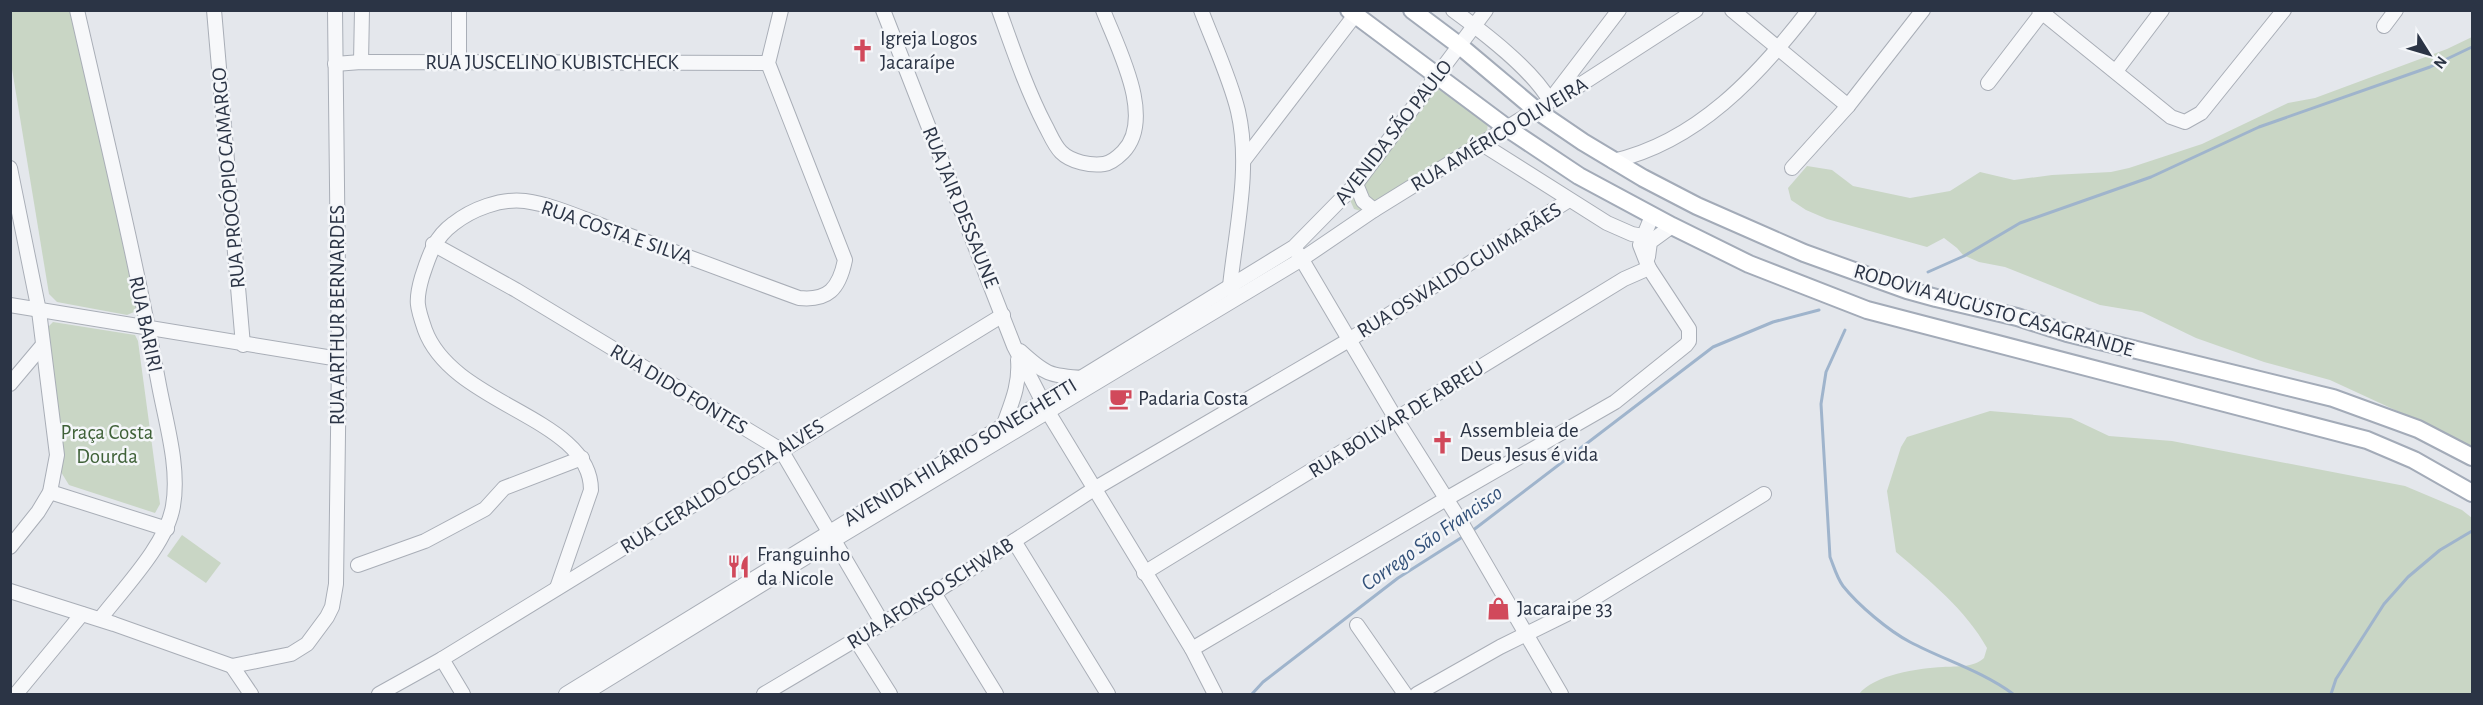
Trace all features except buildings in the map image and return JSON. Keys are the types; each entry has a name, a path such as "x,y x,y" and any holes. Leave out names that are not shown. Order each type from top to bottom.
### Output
{"main road":[{"name":"RODOVIA AUGUSTO CASAGRANDE","path":"1412,10 1543,106 1613,161 1697,206 1804,253 1907,290 2017,317 2067,333 2332,398 2418,429 2472,457"},
{"path":"1352,13 1508,128 1579,176 1749,264 1867,310 2367,440 2414,460 2472,493"}],"street":[{"name":"RUA BARIRI","path":"77,10 149,330 175,488 167,529 100,619"},
{"name":"RUA PROCÓPIO CAMARGO","path":"214,10 243,345"},
{"path":"361,62 362,10"},
{"path":"459,10 459,62"},
{"path":"768,63 781,10"},
{"name":"RUA JAIR DESSAUNE","path":"883,10 1016,349 1045,407 1192,649 1215,694"},
{"path":"999,10 1034,103 1054,142 1061,152 1070,158 1106,164 1127,148 1137,118 1134,94 1103,10"},
{"path":"1201,10 1238,109 1244,160 1233,292"},
{"path":"1453,10 1539,84 1543,106"},
{"name":"AVENIDA SÃO PAULO","path":"1294,247 1356,184 1486,10"},
{"path":"1543,106 1619,10"},
{"name":"RUA AMÉRICO OLIVEIRA","path":"1302,259 1374,210 1566,94 1696,10"},
{"path":"1732,10 1848,106"},
{"path":"1613,161 1640,155 1698,123 1735,95 1779,49 1809,10"},
{"path":"1792,168 1848,106 1923,10"},
{"path":"2116,70 2162,10"},
{"path":"1989,83 2042,11 2171,117 2185,122 2201,113 2284,10"},
{"path":"2384,26 2396,10"},
{"name":"RUA ARTHUR BERNARDES","path":"232,666 291,654 307,644 332,607 336,584 339,359 333,11"},
{"path":"1244,160 1352,13"},
{"name":"RUA JUSCELINO KUBISTCHECK","path":"335,64 361,62 768,63"},
{"name":"RUA COSTA E SILVA","path":"557,588 591,490 591,476 582,458 565,440 462,378 443,359 428,338 417,303 433,244 460,218 489,205 525,201 553,208 621,232 799,298 816,299 828,294 837,285 843,271 845,260 842,248 768,63"},
{"path":"1482,144 1606,224 1644,241"},
{"path":"10,168 39,311 57,455 50,492 38,512 10,547"},
{"path":"1356,184 1363,201 1374,210"},
{"name":"RUA OSWALDO GUIMARÃES","path":"1094,489 1348,340 1569,200"},
{"path":"1192,649 1615,402 1686,345 1689,341 1689,329 1648,266 1644,241 1653,216"},
{"path":"1644,241 1672,226"},
{"name":"RUA DIDO FONTES","path":"433,244 516,290 781,450 884,624"},
{"path":"1294,247 1395,420 1461,522 1561,694"},
{"name":"AVENIDA HILÁRIO SONEGHETTI","path":"584,694 831,536 1233,292 1294,247"},
{"name":"AVENIDA HILÁRIO SONEGHETTI","path":"1233,292 1302,259"},
{"name":"RUA BOLIVAR DE ABREU","path":"1144,573 1648,266"},
{"path":"10,305 149,330 339,359"},
{"name":"RUA GERALDO COSTA ALVES","path":"379,694 442,659 1003,315"},
{"name":"AVENIDA HILÁRIO SONEGHETTI","path":"831,536 1004,424 1045,407 1084,378 1147,345"},
{"path":"10,384 42,346"},
{"path":"1016,349 1046,373 1084,378"},
{"path":"1004,424 1016,394 1019,376 1016,349"},
{"path":"358,565 425,541 485,509 504,488 582,458"},
{"name":"RUA AFONSO SCHWAB","path":"772,693 934,593 1094,489"},
{"path":"50,492 167,529"},
{"path":"1417,694 1525,634 1575,610 1764,494"},
{"path":"1014,541 1108,694"},
{"name":"AVENIDA HILÁRIO SONEGHETTI","path":"566,694 749,587"},
{"path":"10,591 100,619 232,666 251,694"},
{"path":"934,593 996,694"},
{"path":"16,694 82,614"},
{"path":"1357,625 1405,694"},
{"path":"856,640 890,694"},
{"path":"442,659 463,694"}],"green space":[{"path":"10,11 76,11 139,303 134,312 127,315 57,302 49,294 11,63"},
{"path":"2472,37 2472,450 2447,434 2330,380 2264,362 2196,338 2142,312 2100,305 2005,267 1979,262 1963,255 1944,238 1927,247 1827,219 1806,210 1791,200 1788,188 1807,166 1832,170 1853,186 1910,198 1950,191 1980,172 2014,180 2052,175 2111,172 2202,144 2288,103 2315,98 2447,49"},
{"path":"1435,87 1488,122 1487,133 1361,211 1354,209 1350,200"},
{"name":"Praça Costa Dourda","path":"53,322 135,335 138,341 160,504 155,513 69,485 61,472 62,440 47,328"},
{"path":"1990,411 2071,418 2109,436 2172,441 2405,486 2462,510 2472,518 2472,694 1859,694 1866,687 1886,677 1921,669 1970,665 1984,658 1987,648 1969,621 1946,596 1896,552 1887,491 1901,447 1907,437"},
{"path":"182,535 221,563 206,583 167,556"}],"waterway":[{"path":"1928,272 1964,256 2020,223 2151,177 2259,127 2430,67 2472,47"},
{"name":"Corrego São Francisco","path":"1472,531 1713,347 1773,322 1819,310"},
{"path":"1845,330 1826,372 1821,404 1830,557 1837,576 1857,601 1893,631 1910,642 1989,679 2013,694"},
{"path":"2331,694 2336,679 2384,604 2408,577 2440,550 2472,531"},
{"name":"Corrego São Francisco","path":"1252,694 1263,682 1398,578 1464,536"}],"place":[{"name":"Igreja Logos Jacaraípe","path":"862,50"},
{"name":"Padaria Costa","path":"1120,398"},
{"name":"Assembleia de Deus Jesus é vida","path":"1442,442"},
{"name":"Franguinho da Nicole","path":"739,566"},
{"name":"Jacaraipe 33","path":"1499,608"}]}
